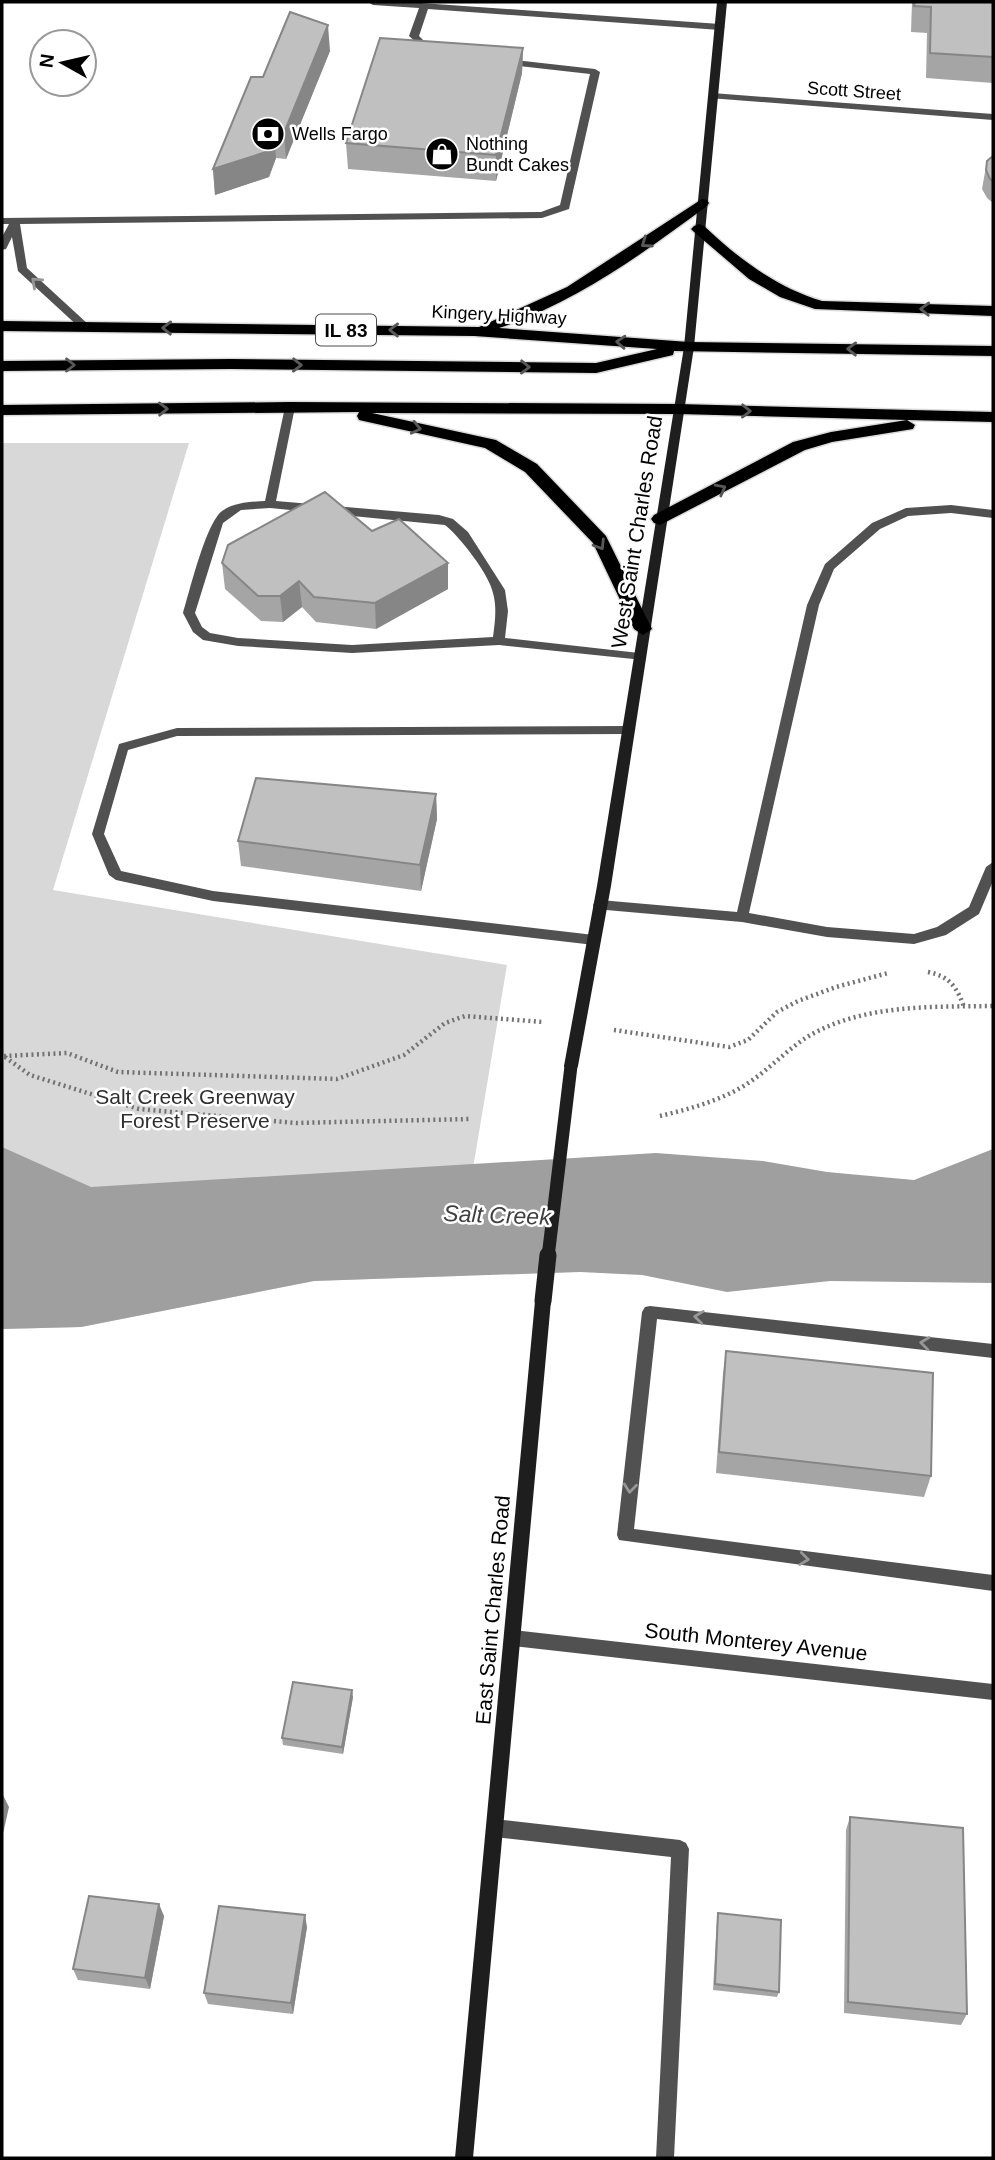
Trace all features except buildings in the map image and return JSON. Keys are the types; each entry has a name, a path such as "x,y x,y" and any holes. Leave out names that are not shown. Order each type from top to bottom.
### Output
{"highway":[{"path":"474,331 521,317 596,278 702,203"},
{"path":"699,229 734,262 794,299 821,306 993,311"},
{"name":"Kingery Highway","path":"2,326 474,331 689,347 993,351"},
{"path":"2,366 596,368 689,347"},
{"path":"2,410 290,407 678,409 993,417"},
{"path":"325,407 490,444 531,468 600,541 643,629"},
{"path":"660,519 799,446 831,437 957,416"}],"main road":[{"name":"West Saint Charles Road","path":"571,1066 600,905 689,347 722,2"},
{"name":"East Saint Charles Road","path":"464,2158 542,1301 571,1066"}],"street":[{"path":"373,2 719,27"},
{"path":"424,6 414,36 433,55 447,56"},
{"path":"2,221 542,215 565,207 596,72 488,60"},
{"name":"Scott Street","path":"712,96 993,117"},
{"path":"2,247 15,221"},
{"path":"15,221 22,269 85,327"},
{"path":"270,504 290,407"},
{"path":"499,641 502,611 499,590 464,535 449,522 270,504 239,507 218,521 189,613 197,629 207,637 237,642 352,649 499,641 639,657"},
{"path":"742,917 813,605 829,568 876,526 906,512 951,509 993,514"},
{"path":"594,940 213,896 116,875 98,834 123,747 177,732 628,730"},
{"path":"600,905 742,917 827,932 914,939 941,931 974,910 993,867"},
{"path":"993,1351 650,1312 625,1535 993,1583"},
{"name":"South Monterey Avenue","path":"513,1639 993,1692"},
{"path":"495,1828 680,1849 665,2158"}],"path":[{"path":"919,971 943,974 957,986 964,1007"},
{"path":"659,1037 729,1047 746,1043 783,1009 836,985 895,972"},
{"path":"660,1116 704,1105 752,1081 814,1033 854,1017 903,1009 991,1006"},
{"path":"3,1056 67,1053 118,1072 337,1079 404,1055 445,1023 465,1016 510,1019"},
{"path":"3,1056 30,1075 139,1109 296,1123 469,1119"}],"green space":[{"name":"Salt Creek Greenway Forest Preserve","path":"2,443 189,443 53,890 507,965 455,1276 314,1281 81,1327 2,1329"}],"water":[{"name":"Salt Creek","path":"2,1147 91,1187 656,1153 763,1161 827,1172 914,1180 993,1149 993,1283 830,1281 727,1292 642,1275 580,1272 314,1281 81,1327 2,1329"}],"place":[{"name":"Wells Fargo","path":"268,134"},
{"name":"Nothing Bundt Cakes","path":"442,154"}]}
